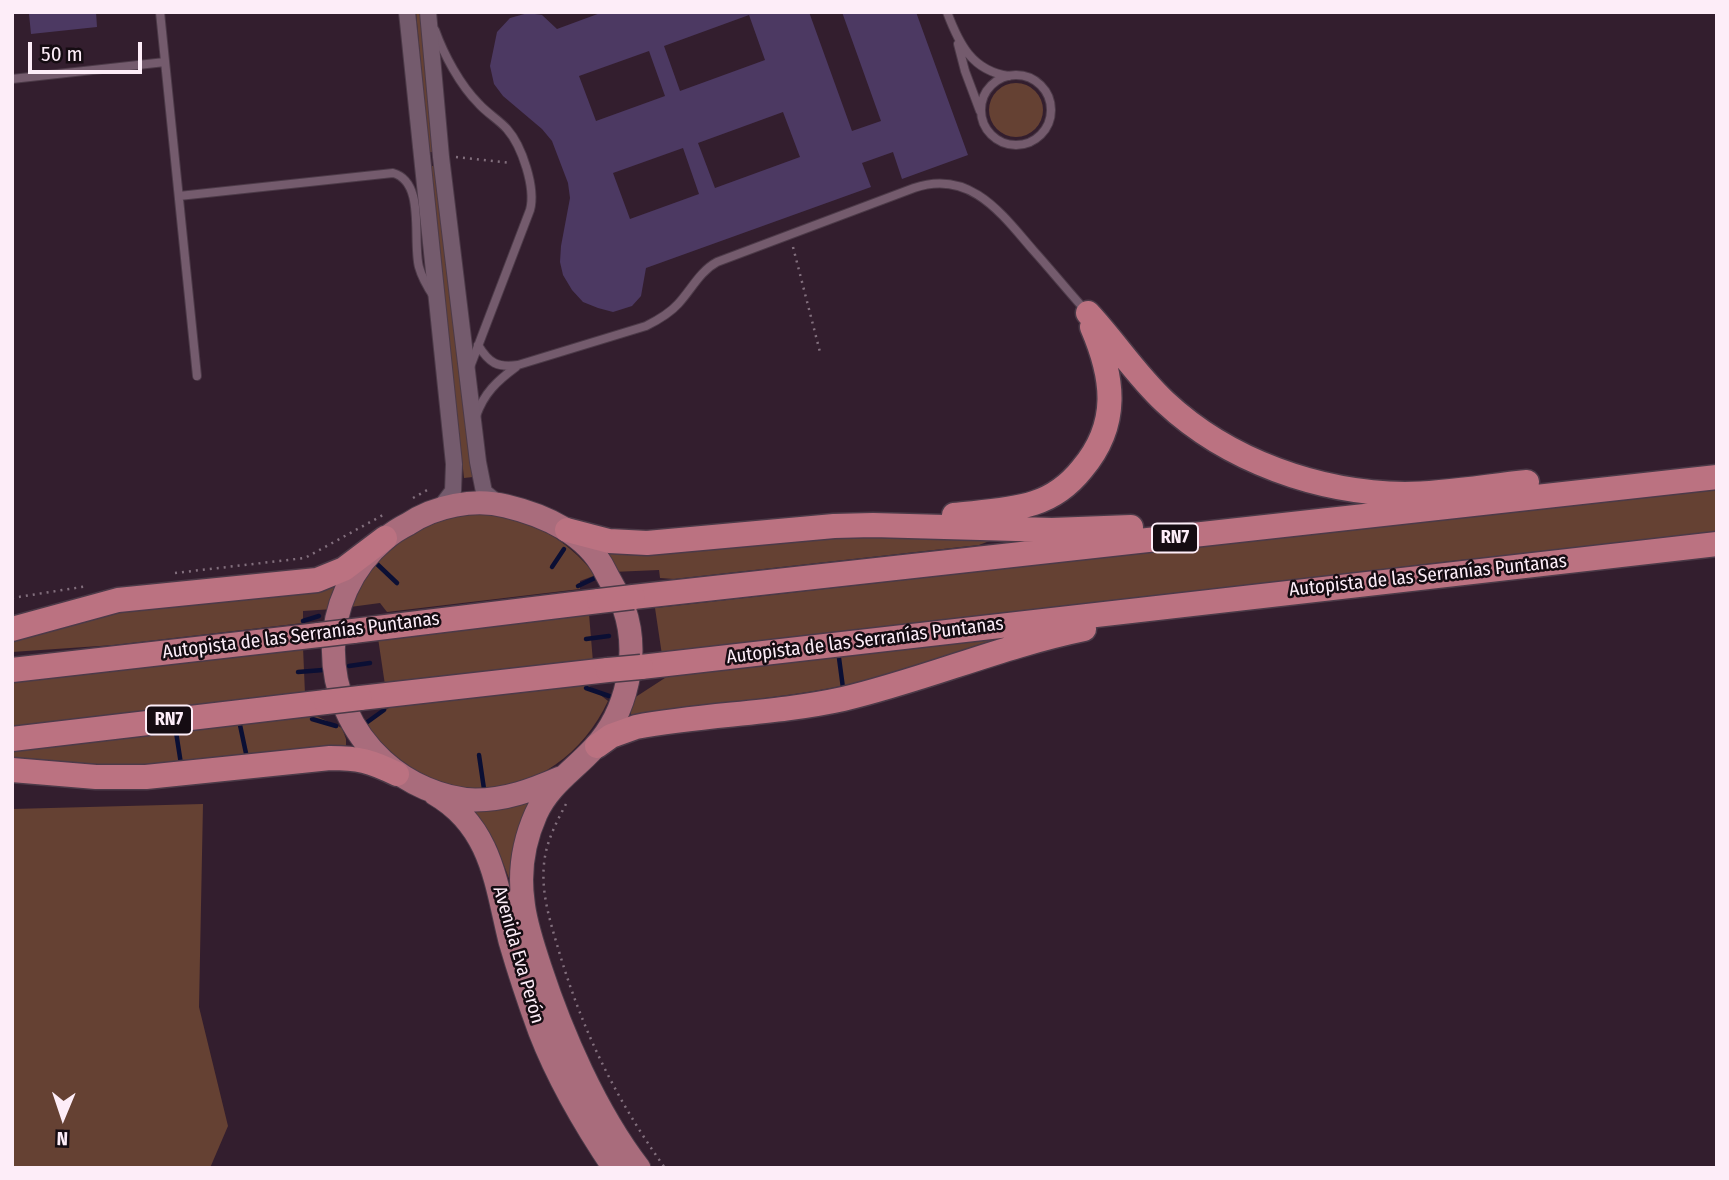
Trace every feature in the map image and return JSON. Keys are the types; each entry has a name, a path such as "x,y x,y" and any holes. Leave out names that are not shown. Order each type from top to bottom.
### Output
{"highway":[{"path":"1088,313 1148,385 1191,423 1219,442 1252,459 1286,473 1325,484 1361,491 1418,493 1717,461"},
{"path":"873,525 1023,506 1049,496 1078,474 1096,451 1102,438 1110,400 1108,374 1088,313"},
{"name":"Autopista de las Serranías Puntanas","path":"12,670 633,597 1717,477"},
{"path":"567,530 609,541 647,542 834,526 1063,530 1256,519 1370,517"},
{"path":"12,629 118,600 317,580 344,569 384,526"},
{"name":"Autopista de las Serranías Puntanas","path":"12,738 1717,544"},
{"path":"597,746 622,731 650,724 842,699 911,680 1001,650 1074,631 1127,620 1297,599 1399,579"},
{"path":"12,770 96,777 146,777 352,758 371,761 397,774"}],"main road":[{"path":"434,499 499,504 535,513 567,530 602,564 624,608 631,656 624,694 612,725 597,746 560,778 519,795 474,800 430,791 397,774 368,748 347,715 335,678 333,640 341,602 384,526 416,519 434,499"},
{"name":"Avenida Eva Perón","path":"560,778 547,794 529,832 524,853 523,902 530,938 574,1055 639,1168"},
{"name":"Avenida Eva Perón","path":"430,791 448,801 460,813 471,826 488,857 501,894 515,959 541,1035 572,1102 614,1168"}],"street":[{"path":"407,12 455,482 449,499 434,499"},
{"path":"428,12 441,157 478,462 484,492 499,504"}],"lane":[{"path":"160,12 197,376"},
{"path":"428,12 444,51 464,86 478,104 507,129 512,137 524,163 532,194 530,210 468,374"},
{"path":"947,12 985,126 992,135 1012,145 1034,141 1048,124 1051,113 1046,93 1030,79 997,74 980,66 970,58 957,38"},
{"path":"12,79 165,62"},
{"path":"981,116 982,104 991,86 1010,76"},
{"path":"178,196 393,173 402,176 413,193 419,268 438,305"},
{"path":"478,345 485,357 494,364 518,366 657,321 677,306 711,265 923,185 941,183 961,187 983,197 999,210 1088,313"},
{"path":"474,422 485,395 500,379 518,366"}],"path":[{"path":"456,157 515,163"},
{"path":"790,235 820,352"},
{"path":"407,502 434,499"},
{"path":"169,573 305,558 384,526"},
{"path":"12,598 90,586"},
{"path":"567,803 555,826 544,864 548,915 569,987 613,1089 634,1125 665,1168"}],"shaded area":[{"path":"416,12 422,12 434,152 429,152"},
{"path":"1016,83 1035,91 1043,110 1035,129 1016,137 997,129 989,110 997,91"},
{"path":"430,166 436,166 473,477 464,478"},
{"path":"1717,486 1717,536 1460,560 662,655 655,608 1492,514"},
{"path":"485,514 520,521 547,533 572,550 596,575 580,581 580,589 387,612 380,603 350,607 368,573 386,552 423,525 455,516"},
{"path":"815,531 1000,537 979,545 674,579 660,578 659,570 612,572 602,546"},
{"path":"350,568 333,609 303,611 303,623 114,645 12,652 12,633 82,613"},
{"path":"589,614 593,662 385,685 378,638"},
{"path":"991,636 987,645 876,679 631,720 631,700 668,676"},
{"path":"303,647 305,694 12,727 12,682"},
{"path":"588,677 588,685 608,701 594,726 576,747 556,764 533,777 509,785 483,788 456,786 428,777 394,754 366,725 394,704"},
{"path":"314,715 342,728 346,748 148,768 12,761 12,747"},
{"path":"547,789 512,886 496,845 464,802"},
{"path":"203,804 199,1007 228,1126 210,1168 12,1168 12,809"}],"building":[{"path":"96,12 97,27 31,34 29,14"},
{"path":"603,12 809,12 852,131 881,121 842,12 916,12 968,155 902,179 893,152 862,163 871,187 646,268 641,296 632,306 613,312 598,308 583,302 563,275 561,246 570,198 568,183 552,141 503,96 494,84 490,66 497,32 510,18 528,13 542,15 557,29","holes":["749,15 765,60 680,91 664,46","649,51 665,96 596,121 579,76","783,112 800,157 715,188 698,143","683,148 699,194 630,219 613,173"]}],"waterway":[{"path":"552,567 564,549"},
{"path":"377,564 397,583"},
{"path":"578,586 595,578"},
{"path":"303,621 319,616"},
{"path":"586,639 609,636"},
{"path":"839,658 843,688"},
{"path":"349,666 370,663"},
{"path":"298,672 323,670"},
{"path":"586,688 609,696"},
{"path":"366,723 384,710"},
{"path":"312,719 336,726"},
{"path":"240,725 247,758"},
{"path":"176,732 181,764"},
{"path":"479,755 484,789"}]}
